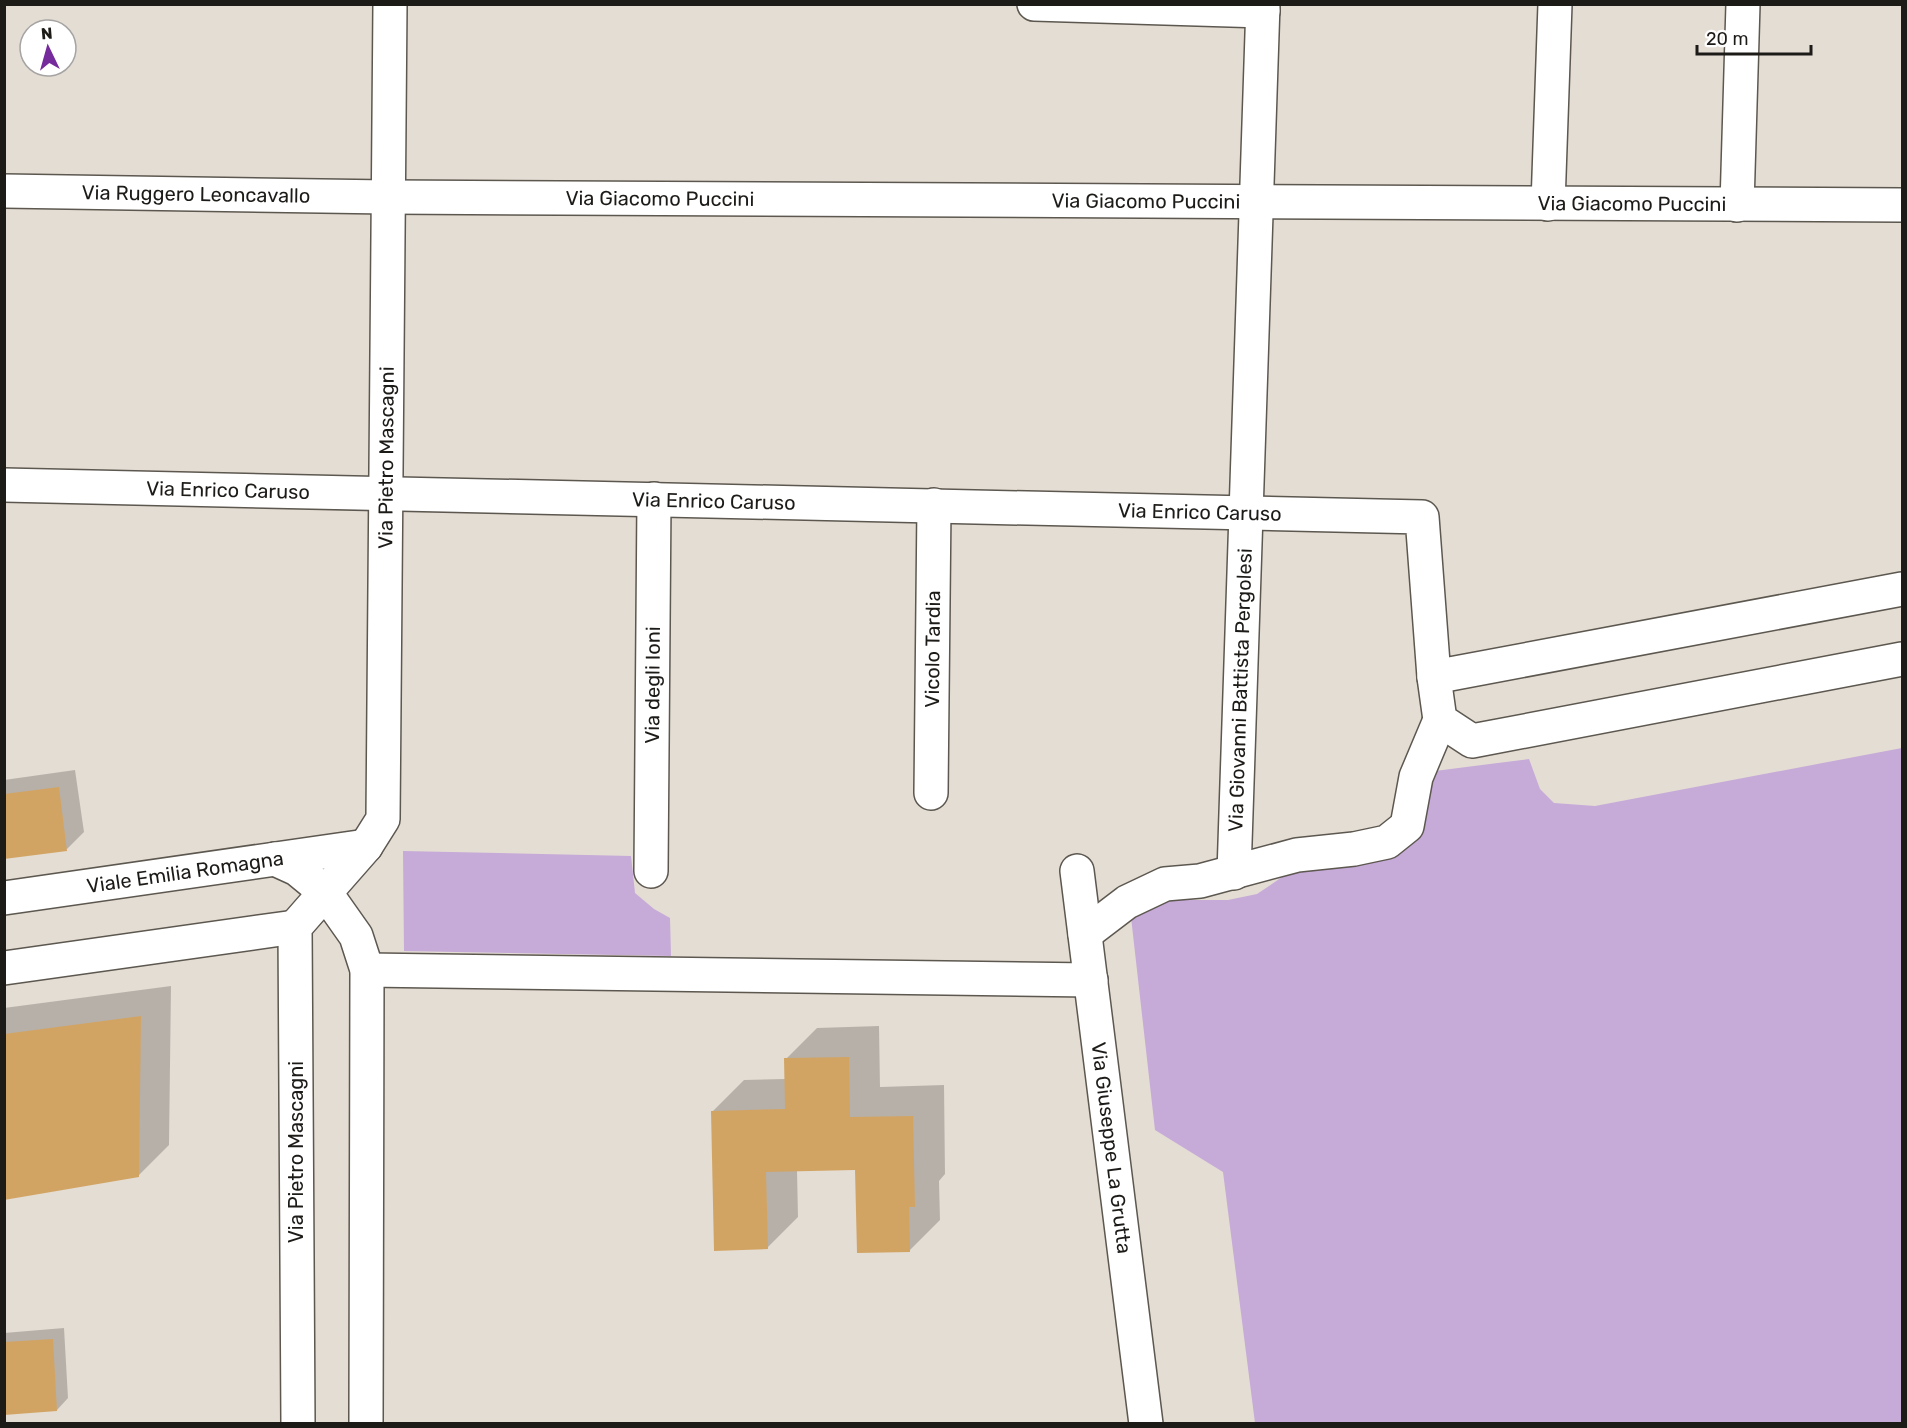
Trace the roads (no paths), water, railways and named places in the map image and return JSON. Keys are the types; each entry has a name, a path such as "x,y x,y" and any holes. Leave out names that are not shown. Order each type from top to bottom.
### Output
{"street":[{"name":"Via Pietro Mascagni","path":"298,1424 295,927 366,846 382,819 390,4"},
{"path":"1034,4 1263,8"},
{"path":"1548,204 1555,4"},
{"path":"1737,205 1743,4"},
{"name":"Via Giovanni Battista Pergolesi","path":"1234,873 1263,8"},
{"name":"Via Ruggero Leoncavallo","path":"4,191 388,197"},
{"name":"Via Giacomo Puccini","path":"388,197 1902,205"},
{"name":"Via Enrico Caruso","path":"4,484 1422,517 1434,677"},
{"name":"Via degli Ioni","path":"651,871 654,499"},
{"name":"Vicolo Tardia","path":"931,793 934,505"},
{"path":"1085,934 1127,903 1165,884 1200,881 1297,855 1354,849 1386,842 1407,826 1416,777 1440,720 1434,677 1902,590"},
{"path":"1440,720 1472,741 1902,659"},
{"name":"Viale Emilia Romagna","path":"4,898 366,846"},
{"path":"275,859 297,870 326,892 356,936 366,970 366,1424"},
{"name":"Via Giuseppe La Grutta","path":"1077,871 1146,1424"},
{"path":"4,968 295,927"},
{"path":"366,970 1091,980"}]}
